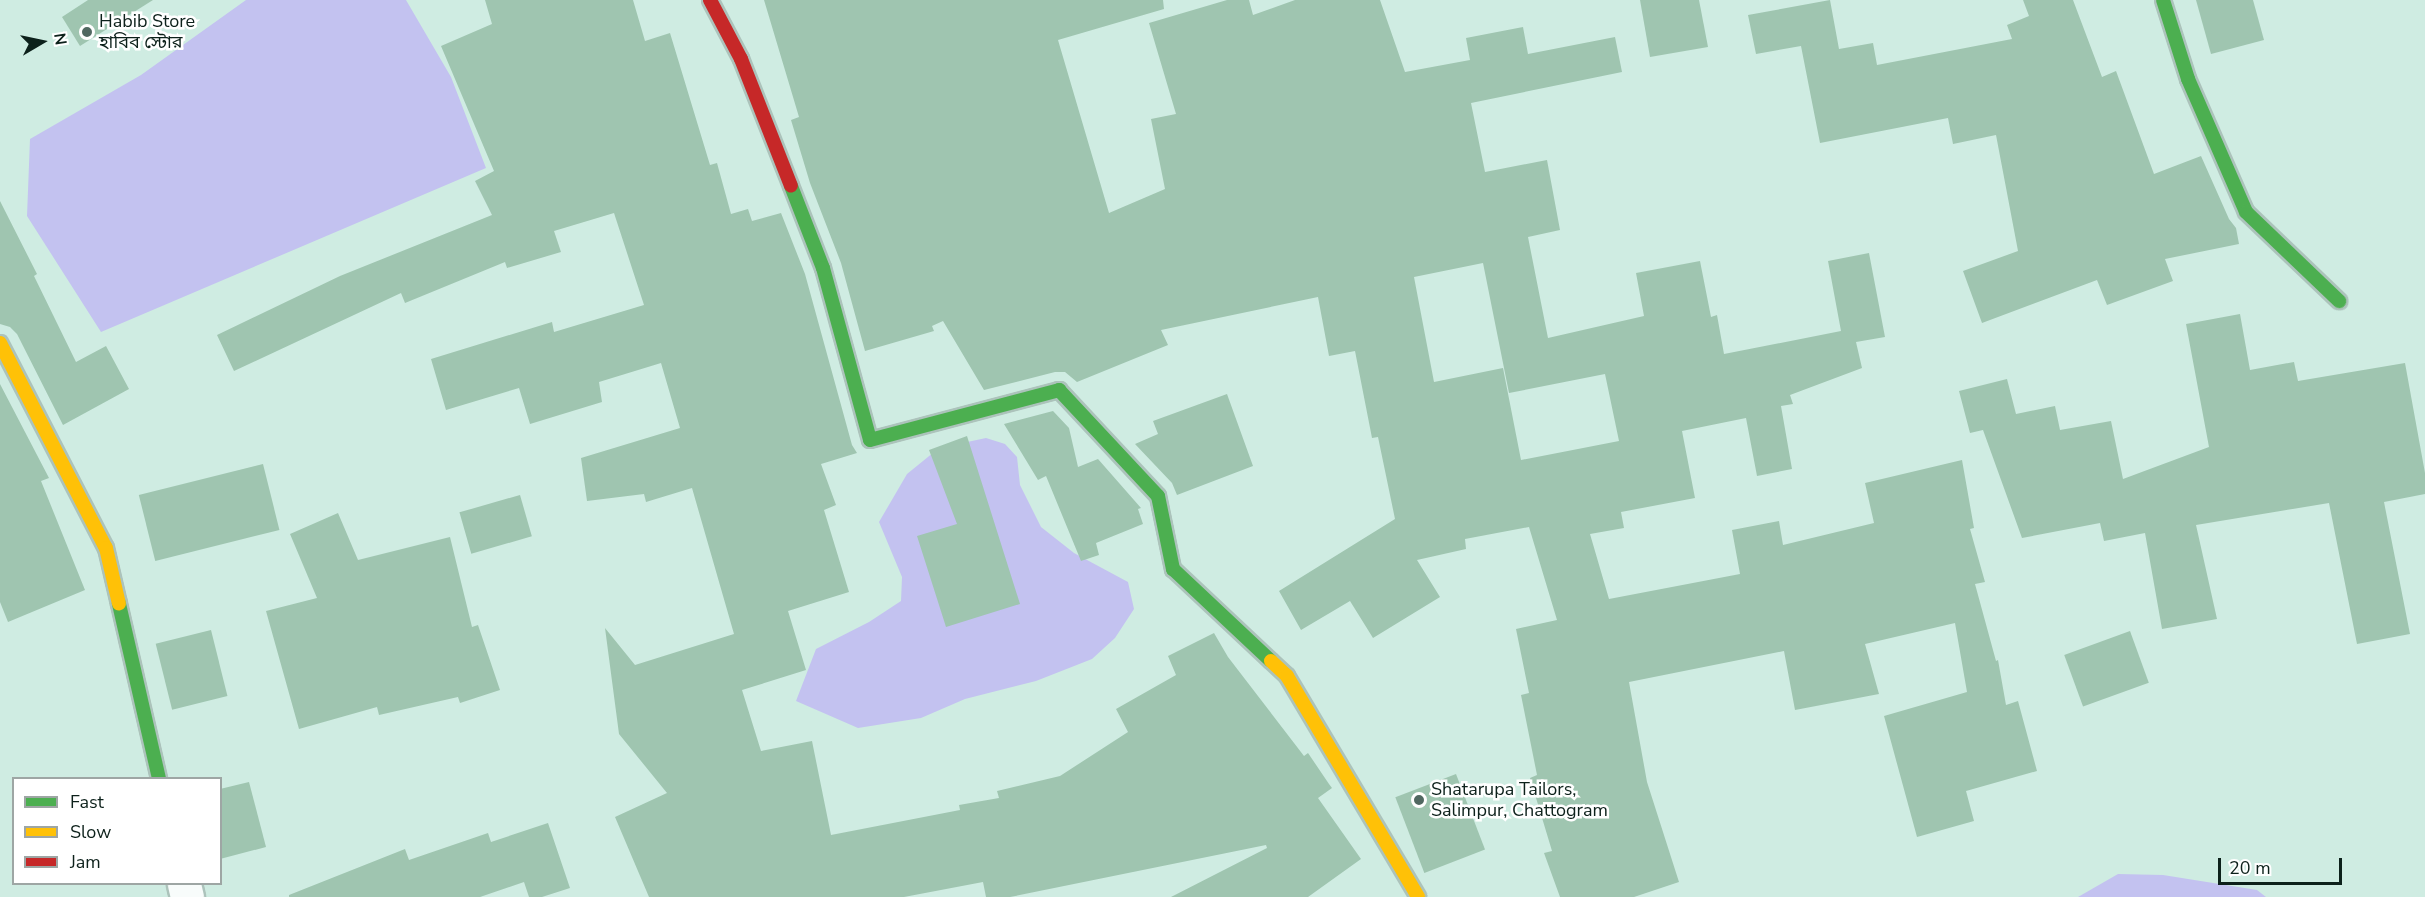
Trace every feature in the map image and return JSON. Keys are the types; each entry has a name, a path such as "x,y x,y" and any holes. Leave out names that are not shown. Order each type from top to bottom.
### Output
{"street":[{"path":"710,0 741,59 823,268 870,440 1059,390 1158,496 1173,569 1287,676 1418,897"},
{"path":"2163,0 2187,80 2246,212 2339,301"},
{"path":"0,343 106,548 159,777"}],"water":[{"path":"246,0 406,0 451,77 486,168 101,332 27,216 30,139 141,75"},
{"path":"986,438 1005,444 1017,457 1020,485 1041,527 1074,553 1128,582 1134,609 1115,638 1092,659 1036,681 965,699 921,718 858,728 796,701 816,649 869,622 901,601 902,577 879,522 907,474 939,448"},
{"path":"2118,874 2163,875 2257,890 2266,897 2078,897"}],"building":[{"name":"Habib Store হাবিব স্টোর","path":"88,0 153,0 80,46 62,17"},
{"path":"485,0 633,0 645,41 670,33 710,165 717,163 731,214 748,209 752,221 781,213 805,274 852,445 857,453 821,464 836,505 824,510 849,592 788,611 806,670 742,690 761,751 812,741 831,835 960,810 959,805 999,798 997,791 1060,776 1128,732 1116,709 1176,675 1168,656 1214,633 1228,657 1304,756 1308,753 1332,788 1318,798 1361,859 1308,897 1171,897 1267,848 1266,845 1010,897 986,897 983,882 904,897 649,897 615,817 667,793 619,734 605,628 635,665 734,634 692,488 646,502 644,494 587,501 581,458 680,428 661,363 599,382 602,402 530,424 519,388 446,410 431,359 552,322 554,332 644,305 614,213 554,231 561,252 507,268 505,262 405,303 401,293 234,371 217,335 340,276 492,215 475,181 494,171 441,46 492,24"},
{"path":"764,0 1163,0 1164,9 1058,40 1109,213 1165,189 1151,119 1176,114 1149,23 1227,0 1249,0 1253,15 1295,0 1380,0 1405,72 1470,60 1466,38 1523,27 1528,54 1615,37 1622,72 1471,103 1485,172 1547,160 1560,230 1528,237 1548,338 1644,316 1636,273 1700,261 1711,317 1717,315 1724,354 1841,331 1828,261 1869,253 1885,337 1856,342 1862,368 1790,395 1793,404 1781,406 1792,469 1757,476 1746,418 1682,431 1695,498 1621,512 1624,528 1590,534 1609,599 1740,574 1732,530 1779,521 1783,545 1874,523 1865,483 1962,460 1974,528 1970,529 1985,582 1975,584 1996,661 1998,660 2006,705 2018,701 2037,771 1966,791 1974,821 1917,837 1884,716 1967,692 1955,623 1865,644 1879,694 1795,710 1784,651 1629,682 1647,782 1679,882 1634,897 1560,897 1544,853 1552,851 1530,778 1537,775 1521,695 1529,693 1516,629 1557,620 1529,527 1465,539 1466,549 1417,560 1440,597 1373,638 1350,601 1301,630 1279,591 1395,519 1378,437 1372,438 1355,351 1329,356 1318,297 1161,330 1168,345 1077,382 1065,372 1055,372 984,390 943,321 932,326 934,331 865,351 841,263 810,183 791,120 799,117","holes":["1483,263 1509,393 1605,374 1619,441 1521,460 1503,368 1434,382 1414,277"]},
{"path":"1640,0 1699,0 1708,47 1650,57"},
{"path":"1830,0 1839,49 1873,43 1877,65 2012,39 2007,25 2029,16 2023,0 2073,0 2102,77 2116,71 2154,174 2201,156 2229,219 2236,228 2239,244 2165,259 2173,281 2107,305 2097,280 1982,323 1963,271 2018,251 1996,135 1953,144 1948,118 1820,143 1801,46 1756,54 1748,15"},
{"path":"2196,0 2253,0 2264,40 2211,54"},
{"path":"0,201 37,274 34,276 76,362 106,346 129,389 63,425 17,334 10,327 0,324"},
{"path":"2240,314 2250,370 2294,362 2298,381 2405,363 2425,473 2425,494 2384,502 2410,634 2357,644 2329,503 2196,525 2217,619 2162,629 2145,533 2104,541 2100,523 2022,538 1983,430 1970,433 1959,391 2007,379 2016,414 2055,406 2060,430 2111,421 2123,479 2209,447 2186,324"},
{"path":"0,384 49,478 41,481 85,590 8,622 0,602"},
{"path":"1227,394 1253,466 1177,495 1172,483 1135,444 1158,434 1153,421"},
{"path":"1053,411 1069,428 1078,467 1098,459 1141,508 1138,509 1143,524 1096,543 1099,555 1081,561 1046,476 1038,480 1004,424"},
{"path":"967,436 1020,604 946,627 917,536 957,524 929,450"},
{"path":"263,464 279,530 155,561 139,495"},
{"path":"520,495 532,536 471,554 459,512"},
{"path":"338,513 358,560 450,537 472,627 478,625 500,690 460,703 458,697 379,715 377,707 299,729 266,611 317,598 290,534"},
{"path":"211,630 227,696 172,710 156,644"},
{"path":"2130,631 2149,683 2083,707 2064,655"},
{"path":"1456,774 1485,850 1424,873 1395,797"},
{"path":"249,782 266,847 222,858 222,789"},
{"path":"548,823 570,888 542,897 529,897 524,882 480,897 289,897 289,895 405,849 409,860 488,833 491,842"}],"traffic: fast":[{"path":"2163,0 2188,79 2246,212 2339,301"},
{"path":"791,186 823,268 870,440 1059,390 1158,496 1173,569 1271,661"},
{"path":"119,604 159,777"}],"traffic: slow":[{"path":"0,343 106,548 119,604"},
{"path":"1271,661 1287,676 1418,897"}],"traffic: jam":[{"path":"710,0 741,59 791,186"}],"place":[{"name":"Habib Store হাবিব স্টোর","path":"87,32"},
{"name":"Shatarupa Tailors, Salimpur, Chattogram","path":"1419,800"}]}
